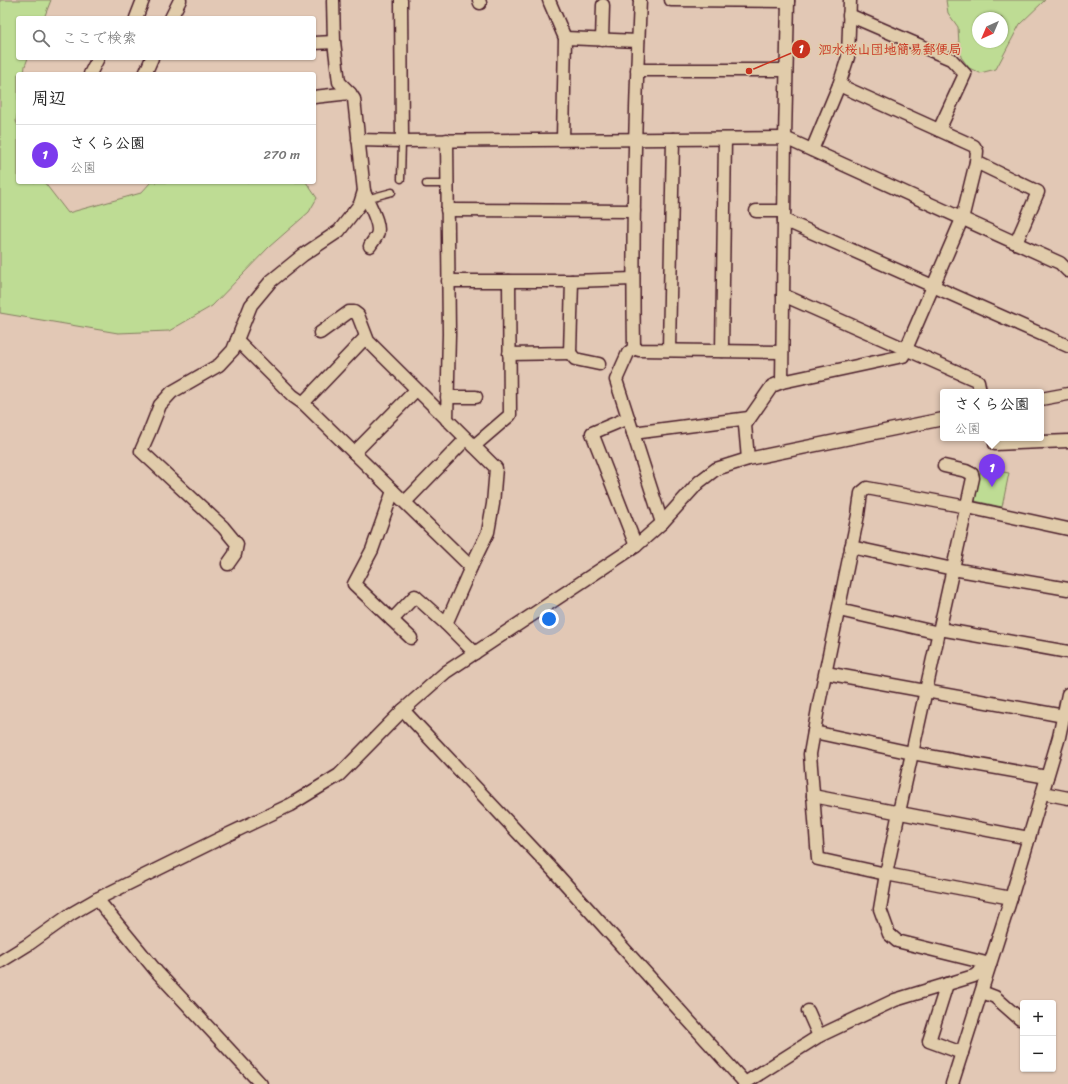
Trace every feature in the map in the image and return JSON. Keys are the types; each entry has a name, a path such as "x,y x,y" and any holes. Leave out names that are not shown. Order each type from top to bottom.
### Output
{"street":[{"path":"137,16 143,0"},
{"path":"172,16 180,0"},
{"path":"333,0 334,42 338,82 354,99 365,195 377,222 378,233 370,246"},
{"path":"401,0 402,141"},
{"path":"549,0 565,38 563,139"},
{"path":"634,348 634,140 640,0"},
{"path":"671,0 788,0 782,295 782,382"},
{"path":"812,150 839,85 848,57 850,0"},
{"path":"602,40 603,5"},
{"path":"849,15 951,59 965,74 939,130"},
{"path":"565,38 638,41"},
{"path":"316,43 334,42"},
{"path":"91,72 97,60"},
{"path":"146,72 151,60"},
{"path":"637,70 786,70"},
{"path":"748,459 745,425 772,386 782,382 902,356 962,219 976,162 977,151 974,146 839,85"},
{"path":"316,97 350,93"},
{"path":"358,140 634,140 785,138 1060,263 1068,271"},
{"path":"669,350 674,139"},
{"path":"722,351 725,139"},
{"path":"447,140 449,334 447,420"},
{"path":"976,162 1038,192 1016,243"},
{"path":"228,564 235,554 237,544 223,528 140,451 160,405 172,392 219,365 233,350 251,305 271,281 303,254 339,231 360,204 365,195"},
{"path":"447,210 634,212"},
{"path":"756,211 784,215 932,286 1068,346"},
{"path":"448,281 572,281 633,279"},
{"path":"405,502 470,442 510,415 509,281"},
{"path":"572,281 570,353 575,359 599,364"},
{"path":"782,295 978,381 979,389"},
{"path":"320,333 349,312 354,312 358,315 368,341 496,468 493,504 488,532 446,624"},
{"path":"303,403 366,337"},
{"path":"237,340 293,396 303,403 471,567"},
{"path":"634,348 639,350 782,352"},
{"path":"634,348 628,353 616,380 662,523"},
{"path":"510,354 570,353"},
{"path":"354,453 416,390"},
{"path":"1044,398 1068,394"},
{"path":"447,397 476,397"},
{"path":"628,418 592,433 636,546"},
{"path":"633,433 750,418"},
{"path":"0,962 29,944 71,914 97,899 290,805 339,775 402,710 446,672 636,546 662,523 704,477 716,469 748,459 940,420"},
{"path":"995,441 995,444 1068,441"},
{"path":"944,466 966,471 972,474 973,478 899,812 880,909 889,934 897,941 990,964"},
{"path":"1011,898 886,874 818,859 810,754 858,515 861,493 867,488 1068,528"},
{"path":"393,491 372,550 354,584 411,638"},
{"path":"851,547 953,569 1068,589"},
{"path":"392,620 415,596 475,653"},
{"path":"839,610 939,631 1068,652"},
{"path":"826,673 1064,716"},
{"path":"952,1084 982,992 1047,777 1063,738 1064,716 1068,694"},
{"path":"402,710 553,870 744,1083 819,1036 895,1000 974,976 990,964"},
{"path":"814,732 912,753 1047,777"},
{"path":"1043,793 1068,798"},
{"path":"813,796 1029,838"},
{"path":"97,899 157,972 261,1084"},
{"path":"947,984 929,1041 962,1052"},
{"path":"982,992 995,997 1020,1019"},
{"path":"808,1011 819,1036"}],"lane":[{"path":"400,179 402,141"},
{"path":"426,184 447,184"},
{"path":"365,195 392,192"}],"green space":[{"path":"0,0 51,0 45,16 16,16 16,60 27,60 24,72 16,72 16,184 46,184 68,213 141,193 149,184 307,184 317,198 309,212 269,247 212,306 169,331 118,333 0,313"},
{"path":"946,0 1045,0 1020,24 1008,46 1008,12 972,12 972,48 1007,48 996,69 980,73 969,68 961,57 958,27 948,13"},
{"path":"981,468 1009,473 1002,507 975,501"}],"place":[{"name":"泗水桜山団地簡易郵便局","path":"749,71"},
{"name":"さくら公園","path":"992,487"}]}
